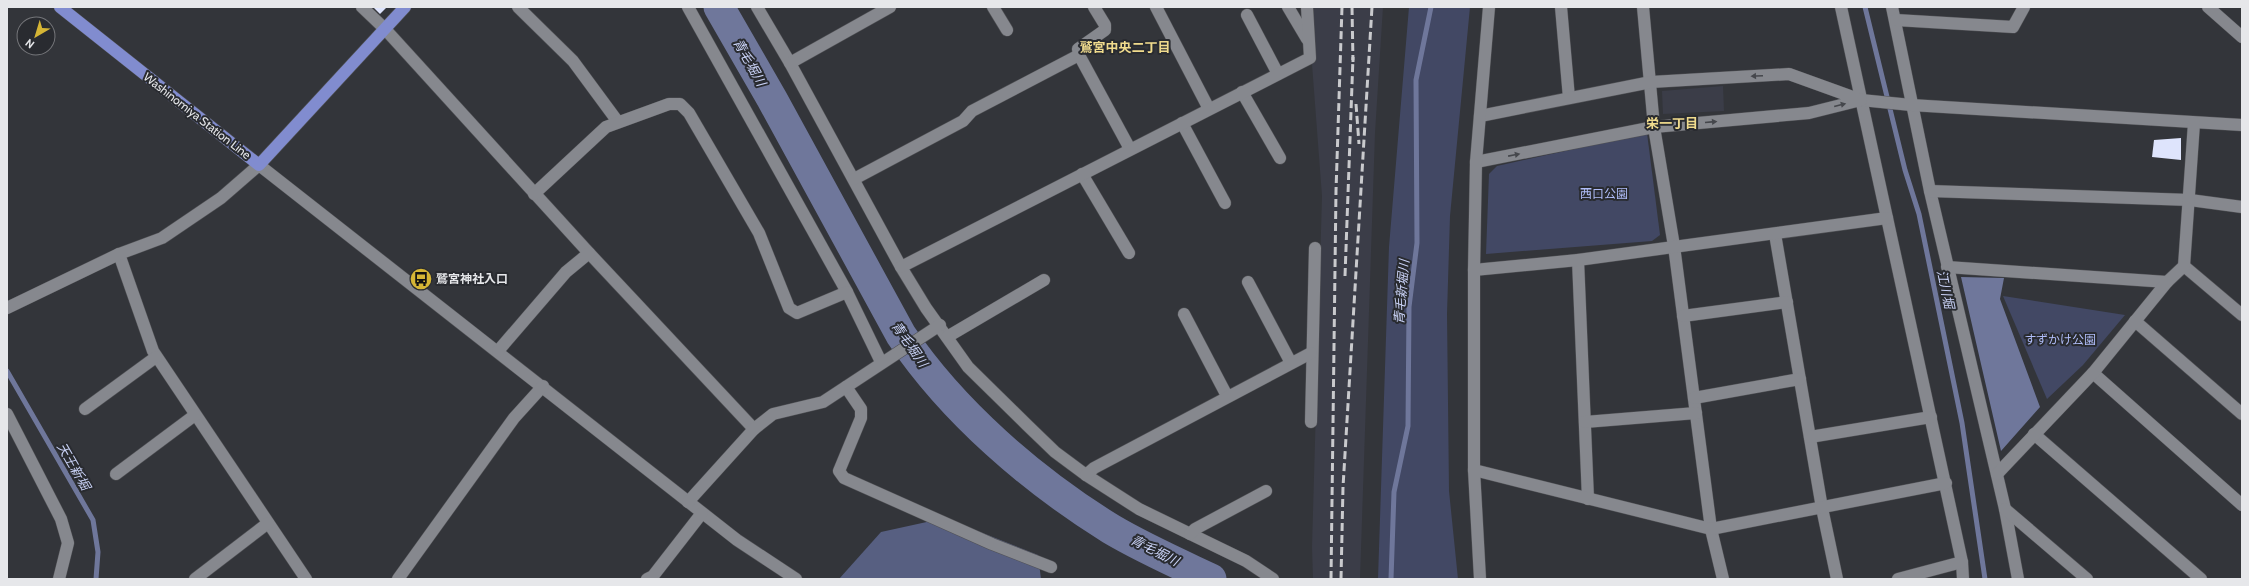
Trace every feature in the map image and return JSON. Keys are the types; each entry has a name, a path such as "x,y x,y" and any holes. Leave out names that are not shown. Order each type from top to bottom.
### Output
{"main road":[{"name":"Washinomiya Station Line","path":"60,7 259,165 405,7"}],"street":[{"path":"362,7 385,29 534,194 754,429"},
{"path":"518,7 573,61 618,122"},
{"path":"688,7 884,360"},
{"path":"757,7 790,63 935,328 947,337 968,367 1055,452 1086,475 1139,509 1246,561 1273,579"},
{"path":"790,63 890,7"},
{"path":"993,7 1007,30"},
{"path":"1094,7 1105,25 1105,30 1078,49 1079,56 1130,149"},
{"path":"1156,7 1209,109"},
{"path":"1288,7 1309,42"},
{"path":"901,267 1310,58 1307,7"},
{"path":"1480,579 1474,470 1474,270 1476,162 1489,7"},
{"path":"1561,7 1569,98"},
{"path":"1643,7 1654,127 1674,246 1711,529 1723,579"},
{"path":"1841,7 1946,483 1964,579"},
{"path":"1892,7 1896,20 1911,105 1947,267 2006,509 2018,579"},
{"path":"1896,20 2013,27 2024,7"},
{"path":"2208,7 2242,37"},
{"path":"1247,15 1278,74"},
{"path":"854,179 963,121 972,111 1079,56"},
{"path":"1480,116 1651,82 1789,74 1861,100 1911,105 2242,125"},
{"path":"1242,92 1280,158"},
{"path":"1476,162 1654,127 1809,113 1861,100"},
{"path":"534,194 606,127 669,104 680,104 684,107 759,233 789,308 797,312 847,292"},
{"path":"1182,123 1225,203"},
{"path":"1997,474 2093,373 2167,282 2184,266 2190,200 2194,123"},
{"path":"7,308 119,254 162,238 220,198 259,165 543,386 737,540 796,579"},
{"path":"1082,174 1129,253"},
{"path":"1930,191 2190,200 2242,206"},
{"path":"1474,270 1578,260 1887,218"},
{"path":"1775,234 1822,508 1836,579"},
{"path":"1311,422 1311,353 1315,248"},
{"path":"498,351 566,272 589,253"},
{"path":"119,254 156,357 306,579"},
{"path":"1578,260 1588,499"},
{"path":"2184,266 2242,315"},
{"path":"1947,267 2167,282"},
{"path":"947,337 1044,280"},
{"path":"1248,282 1291,363"},
{"path":"1683,316 1787,302"},
{"path":"1184,314 1227,396"},
{"path":"2135,321 2242,414"},
{"path":"688,502 754,429 773,414 823,402 884,360 935,328"},
{"path":"1086,475 1094,468 1227,396 1311,353"},
{"path":"85,409 156,357"},
{"path":"2093,373 2242,505"},
{"path":"1694,398 1800,379"},
{"path":"398,579 514,418 543,386"},
{"path":"846,387 861,409 861,418 839,471 844,478 992,544 1051,568"},
{"path":"1585,422 1696,413"},
{"path":"7,414 61,519 68,543 59,579"},
{"path":"116,474 195,415"},
{"path":"1810,437 1931,416"},
{"path":"2034,434 2201,579"},
{"path":"1474,470 1711,529 1946,483"},
{"path":"1190,534 1195,529 1266,491"},
{"path":"2006,509 2087,579"},
{"path":"650,578 702,513"},
{"path":"196,579 268,523"},
{"path":"1898,579 1962,562"}],"shaded area":[{"path":"1313,7 1383,7 1375,133 1360,579 1313,579 1312,547 1322,196 1312,64 1316,61"},
{"path":"1723,86 1724,111 1663,114 1662,91"},
{"path":"1961,277 2004,278 2000,299 2040,407 2001,451"},
{"path":"945,518 1038,555 1041,579 839,579 881,532"}],"green space":[{"path":"1409,7 1470,7 1450,216 1447,314 1449,491 1458,579 1378,579 1389,247"},
{"name":"西口公園","path":"1647,133 1660,235 1652,241 1486,254 1489,174 1497,166"},
{"name":"すずかけ公園","path":"2003,296 2125,315 2083,365 2047,399"}],"building":[{"path":"373,7 387,7 380,14"},
{"path":"2181,138 2181,160 2152,157 2154,140"}],"waterway":[{"name":"青毛堀川","path":"719,7 772,99 901,335 945,391 969,417 996,442 1052,489 1081,510 1135,543 1211,579"},
{"name":"青毛新堀川","path":"1391,579 1394,492 1408,426 1409,307 1417,243 1416,80 1431,7"},
{"name":"江川堀","path":"1865,7 1905,170 1919,214 1962,423 1985,579"},
{"name":"天王新堀","path":"7,371 93,520 98,552 96,579"}],"railway":[{"path":"1331,579 1336,191 1342,7"},
{"path":"1352,7 1353,62"},
{"path":"1341,579 1343,487 1372,7"},
{"path":"1345,276 1353,57"},
{"path":"1356,104 1359,144"}],"place":[{"name":"鷲宮神社入口","path":"421,279"}],"district":[{"name":"鷲宮中央二丁目","path":"1125,47"},
{"name":"栄一丁目","path":"1672,123"}]}
